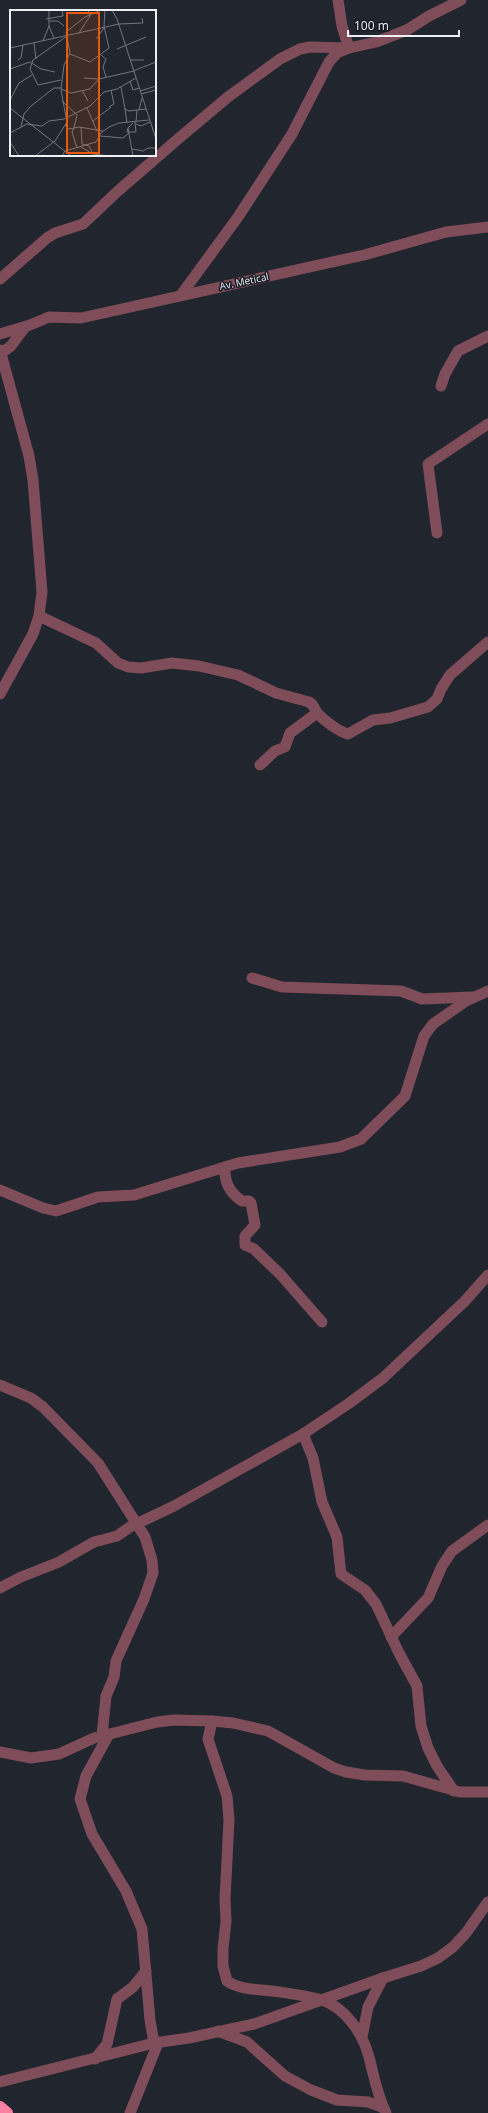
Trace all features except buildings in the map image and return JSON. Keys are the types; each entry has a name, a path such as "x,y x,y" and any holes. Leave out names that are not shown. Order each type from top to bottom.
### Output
{"highway":[{"path":"0,2107 7,2113"}],"street":[{"path":"338,0 342,26 349,48"},
{"path":"181,295 238,217 292,134 329,62 337,53 349,48 394,36 461,0"},
{"path":"0,280 47,238 55,233 83,224 118,191 178,139 228,97 280,58 300,49 310,47 349,48"},
{"name":"Av. Metical","path":"0,334 25,327 50,317 81,318 364,255 446,232 488,227"},
{"path":"0,694 32,634 42,604 33,480 29,456 0,353 12,346 25,327"},
{"path":"441,386 444,374 458,351 488,336"},
{"path":"437,533 428,464 488,424"},
{"path":"39,616 96,643 118,663 123,665 141,668 172,663 238,675 267,690 312,703 316,713 348,734 373,720 390,718 428,707 437,699 440,689 450,675 488,642"},
{"path":"260,765 275,751 285,748 290,733 316,713"},
{"path":"252,978 282,987 401,991 422,999 472,997"},
{"path":"0,1190 43,1208 56,1211 98,1197 134,1195 225,1167 302,1152 340,1147 361,1139 404,1096 417,1052 428,1029 439,1019 472,997 488,991"},
{"path":"225,1167 226,1182 232,1192 242,1201 249,1201 251,1203 255,1224 245,1236 245,1245 254,1249 280,1274 322,1322"},
{"path":"0,1588 21,1577 59,1562 94,1542 111,1538 136,1523 174,1506 303,1434 348,1404 382,1378 465,1301 488,1275"},
{"path":"0,1385 39,1403 98,1463 136,1523 148,1545 154,1567 138,1615 116,1661 114,1677 106,1696 106,1735 86,1776 80,1799 86,1819 97,1845 126,1891 140,1923 156,2043 130,2113"},
{"path":"303,1434 313,1458 322,1502 337,1537 341,1574 366,1590 372,1597 418,1690 421,1726 428,1748 454,1791"},
{"path":"391,1637 428,1598 442,1566 452,1551 488,1525"},
{"path":"0,1752 31,1758 59,1754 85,1741 156,1722 174,1720 212,1721 263,1729 334,1768 346,1772 365,1775 403,1776 454,1791 488,1792"},
{"path":"212,1721 208,1740 227,1796 229,1820 224,1899 226,1921 223,1944 224,1974 227,1981 239,1987 272,1990 322,2000 332,2005 350,2020 362,2037 384,2110"},
{"path":"0,2082 156,2043 269,2020 383,1978 421,1966 438,1958 453,1947 466,1933 488,1902"},
{"path":"95,2059 107,2044 117,2000 133,1987 146,1971"},
{"path":"362,2037 368,2007 383,1978"},
{"path":"240,2027 243,2040"},
{"path":"218,2031 243,2040 284,2076 311,2090 337,2100 368,2102 384,2110"},
{"path":"368,2102 378,2092"}]}
